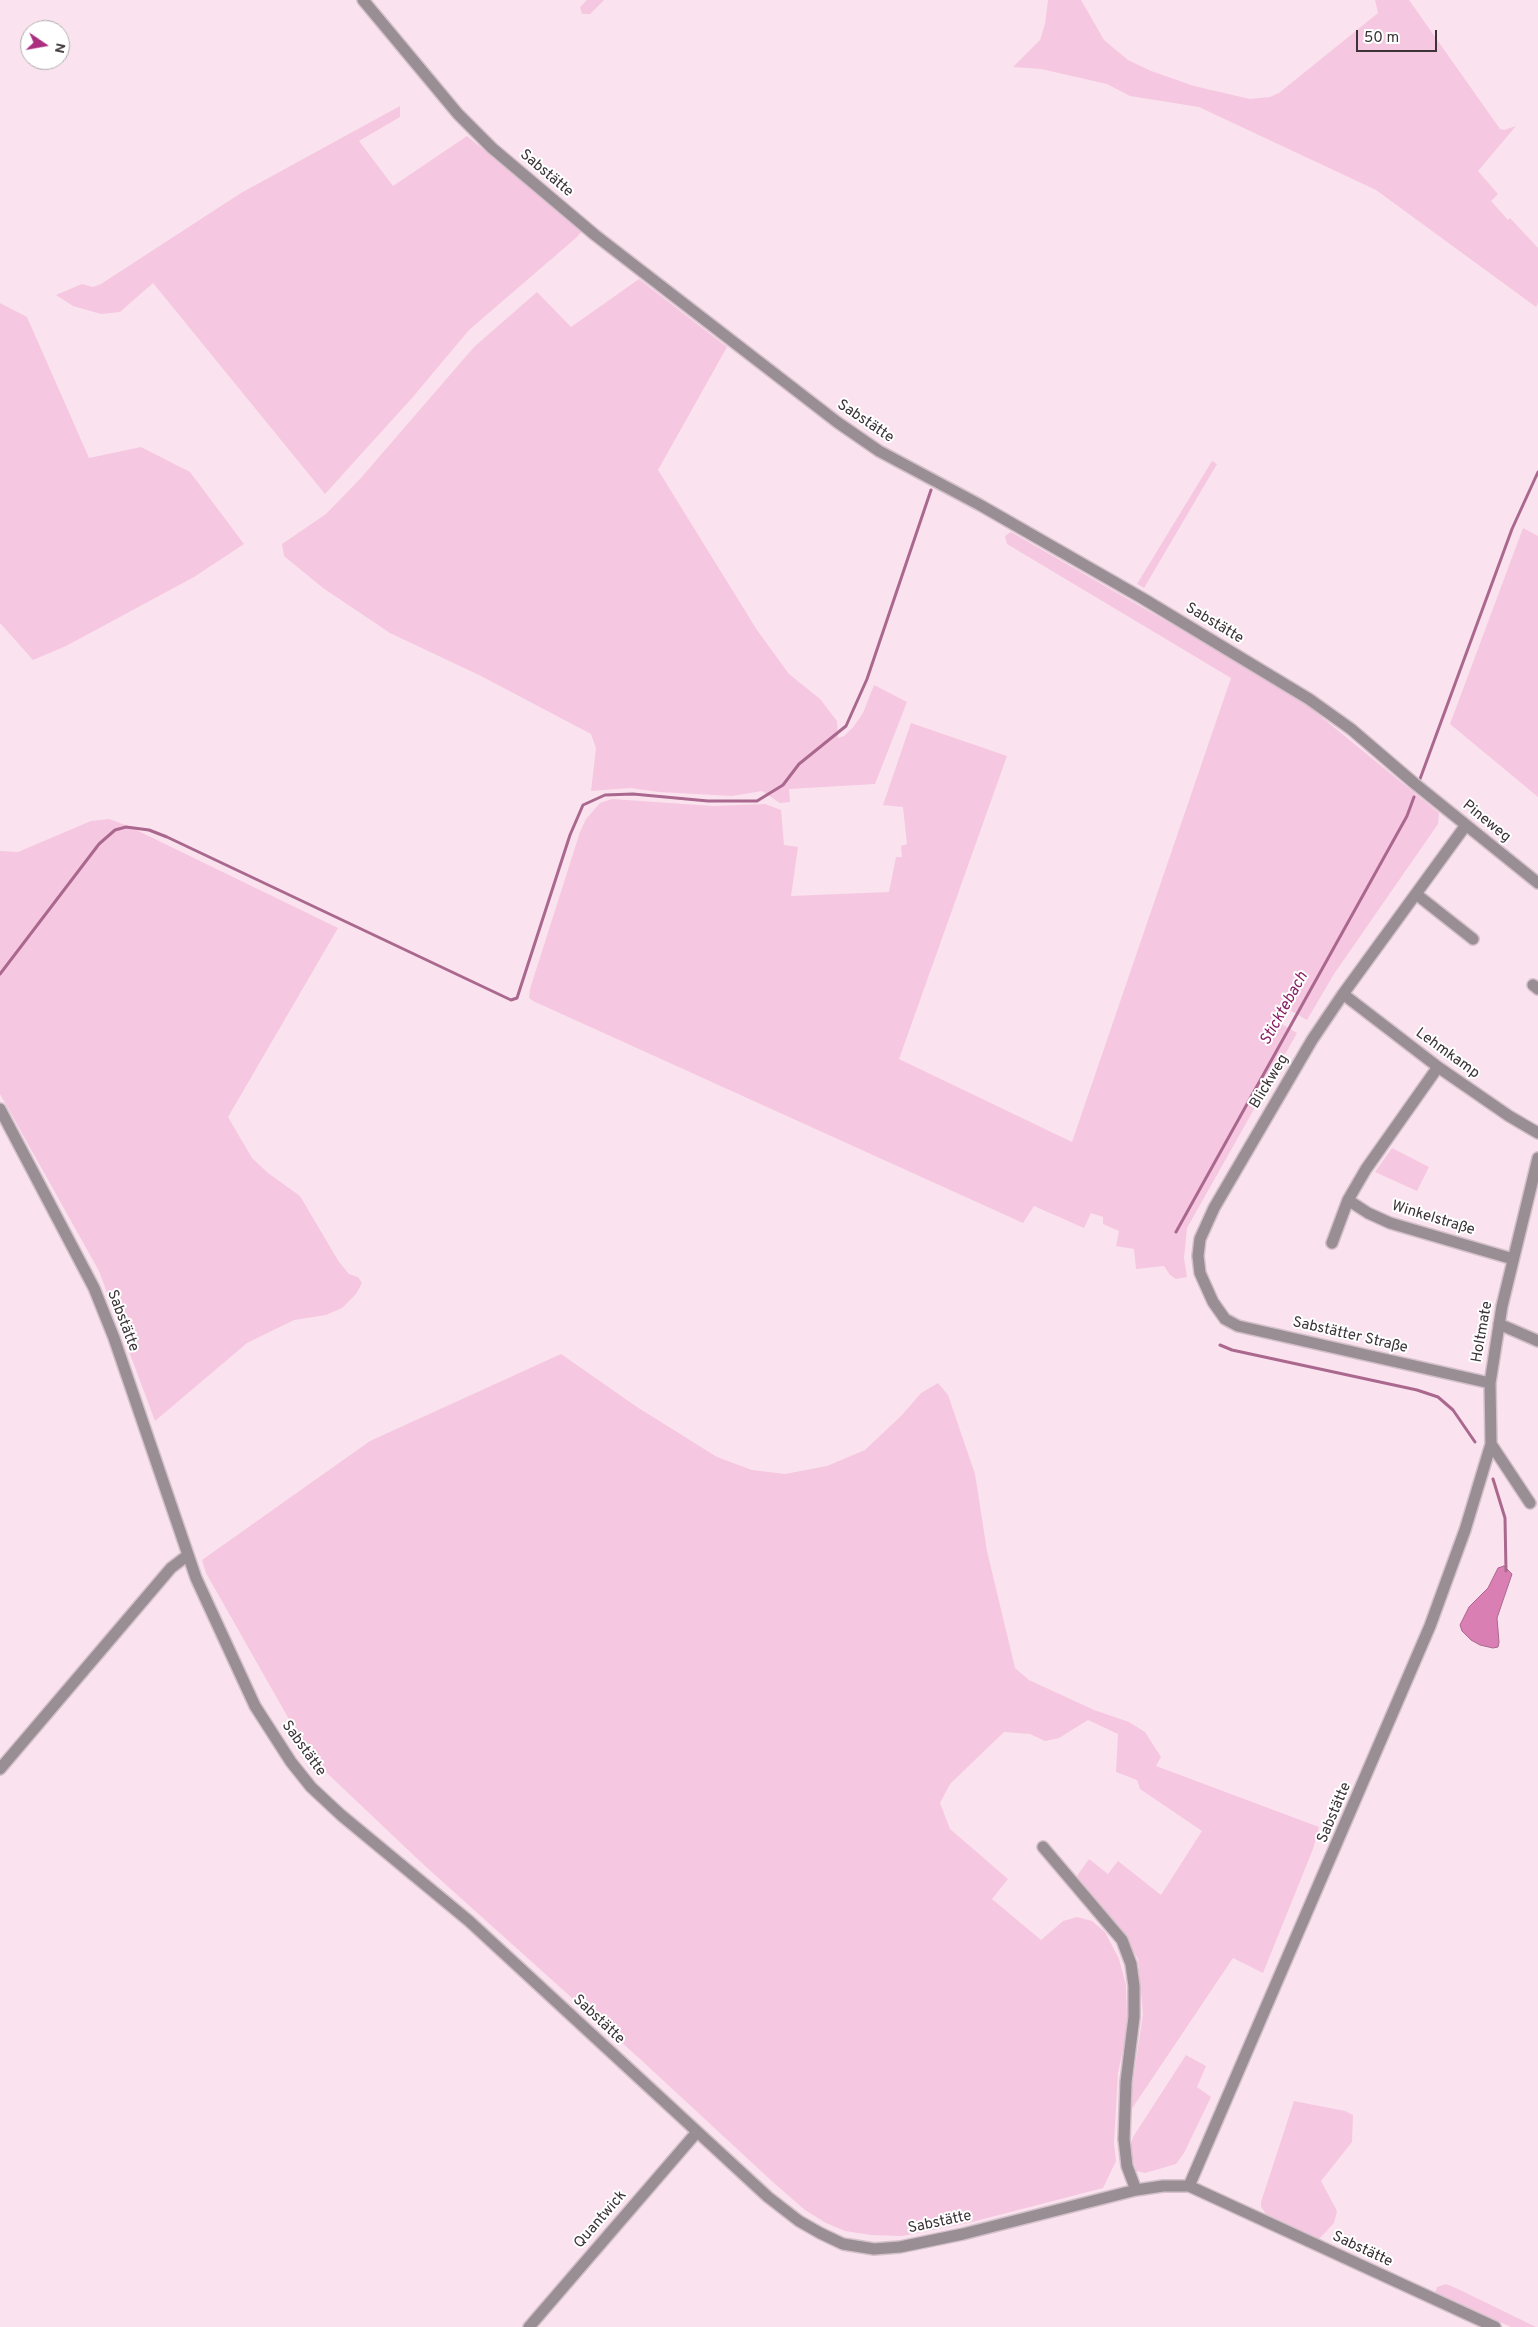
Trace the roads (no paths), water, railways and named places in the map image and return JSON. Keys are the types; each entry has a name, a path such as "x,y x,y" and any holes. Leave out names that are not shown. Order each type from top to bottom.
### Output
{"street":[{"name":"Sabstätte","path":"363,0 458,114 492,148 595,235 837,422 879,451 1036,537 1267,672 1350,729 1414,784"},
{"name":"Pineweg","path":"1414,784 1538,883"},
{"name":"Blickweg","path":"1213,1302 1200,1273 1200,1239 1205,1225 1312,1040 1343,994 1466,825"},
{"path":"1416,894 1473,940"},
{"name":"Lehmkamp","path":"1343,994 1438,1068 1509,1116 1538,1133"},
{"path":"1332,1243 1348,1200 1366,1169 1438,1068"},
{"name":"Sabstätte","path":"0,1109 94,1288 114,1338 188,1555 207,1603 255,1706 288,1757 311,1787 469,1921 768,2197 799,2221 843,2244 874,2249 900,2247 945,2238 1136,2190 1163,2186 1189,2186 1494,2327"},
{"name":"Holtmate","path":"1491,1444 1490,1383 1499,1324 1538,1158"},
{"name":"Winkelstraße","path":"1348,1200 1368,1213 1390,1223 1513,1259"},
{"name":"Sabstätter Straße","path":"1213,1302 1225,1319 1238,1326 1490,1383"},
{"path":"1499,1324 1538,1341"},
{"name":"Sabstätte","path":"1189,2186 1430,1626 1464,1530 1491,1444"},
{"path":"1491,1444 1530,1503"},
{"path":"0,1769 171,1568 188,1555"},
{"path":"1043,1847 1122,1940 1131,1964 1134,1986 1134,2017 1126,2082 1124,2139 1127,2166 1136,2190"},
{"name":"Quantwick","path":"528,2327 697,2132"}],"waterway":[{"path":"1420,779 1512,529 1538,472"},
{"path":"0,974 99,844 115,830 126,827 149,830 167,837 511,1000 517,998 570,835 583,805 605,795 633,794 708,801 757,801 783,785 799,764 846,726 867,679 931,490"},
{"name":"Sticktebach","path":"1176,1232 1407,816 1414,797"},
{"name":"Sticktebach","path":"1220,1345 1232,1350 1417,1390 1438,1397 1453,1410 1475,1442"},
{"path":"1493,1479 1505,1518 1506,1571"}]}
